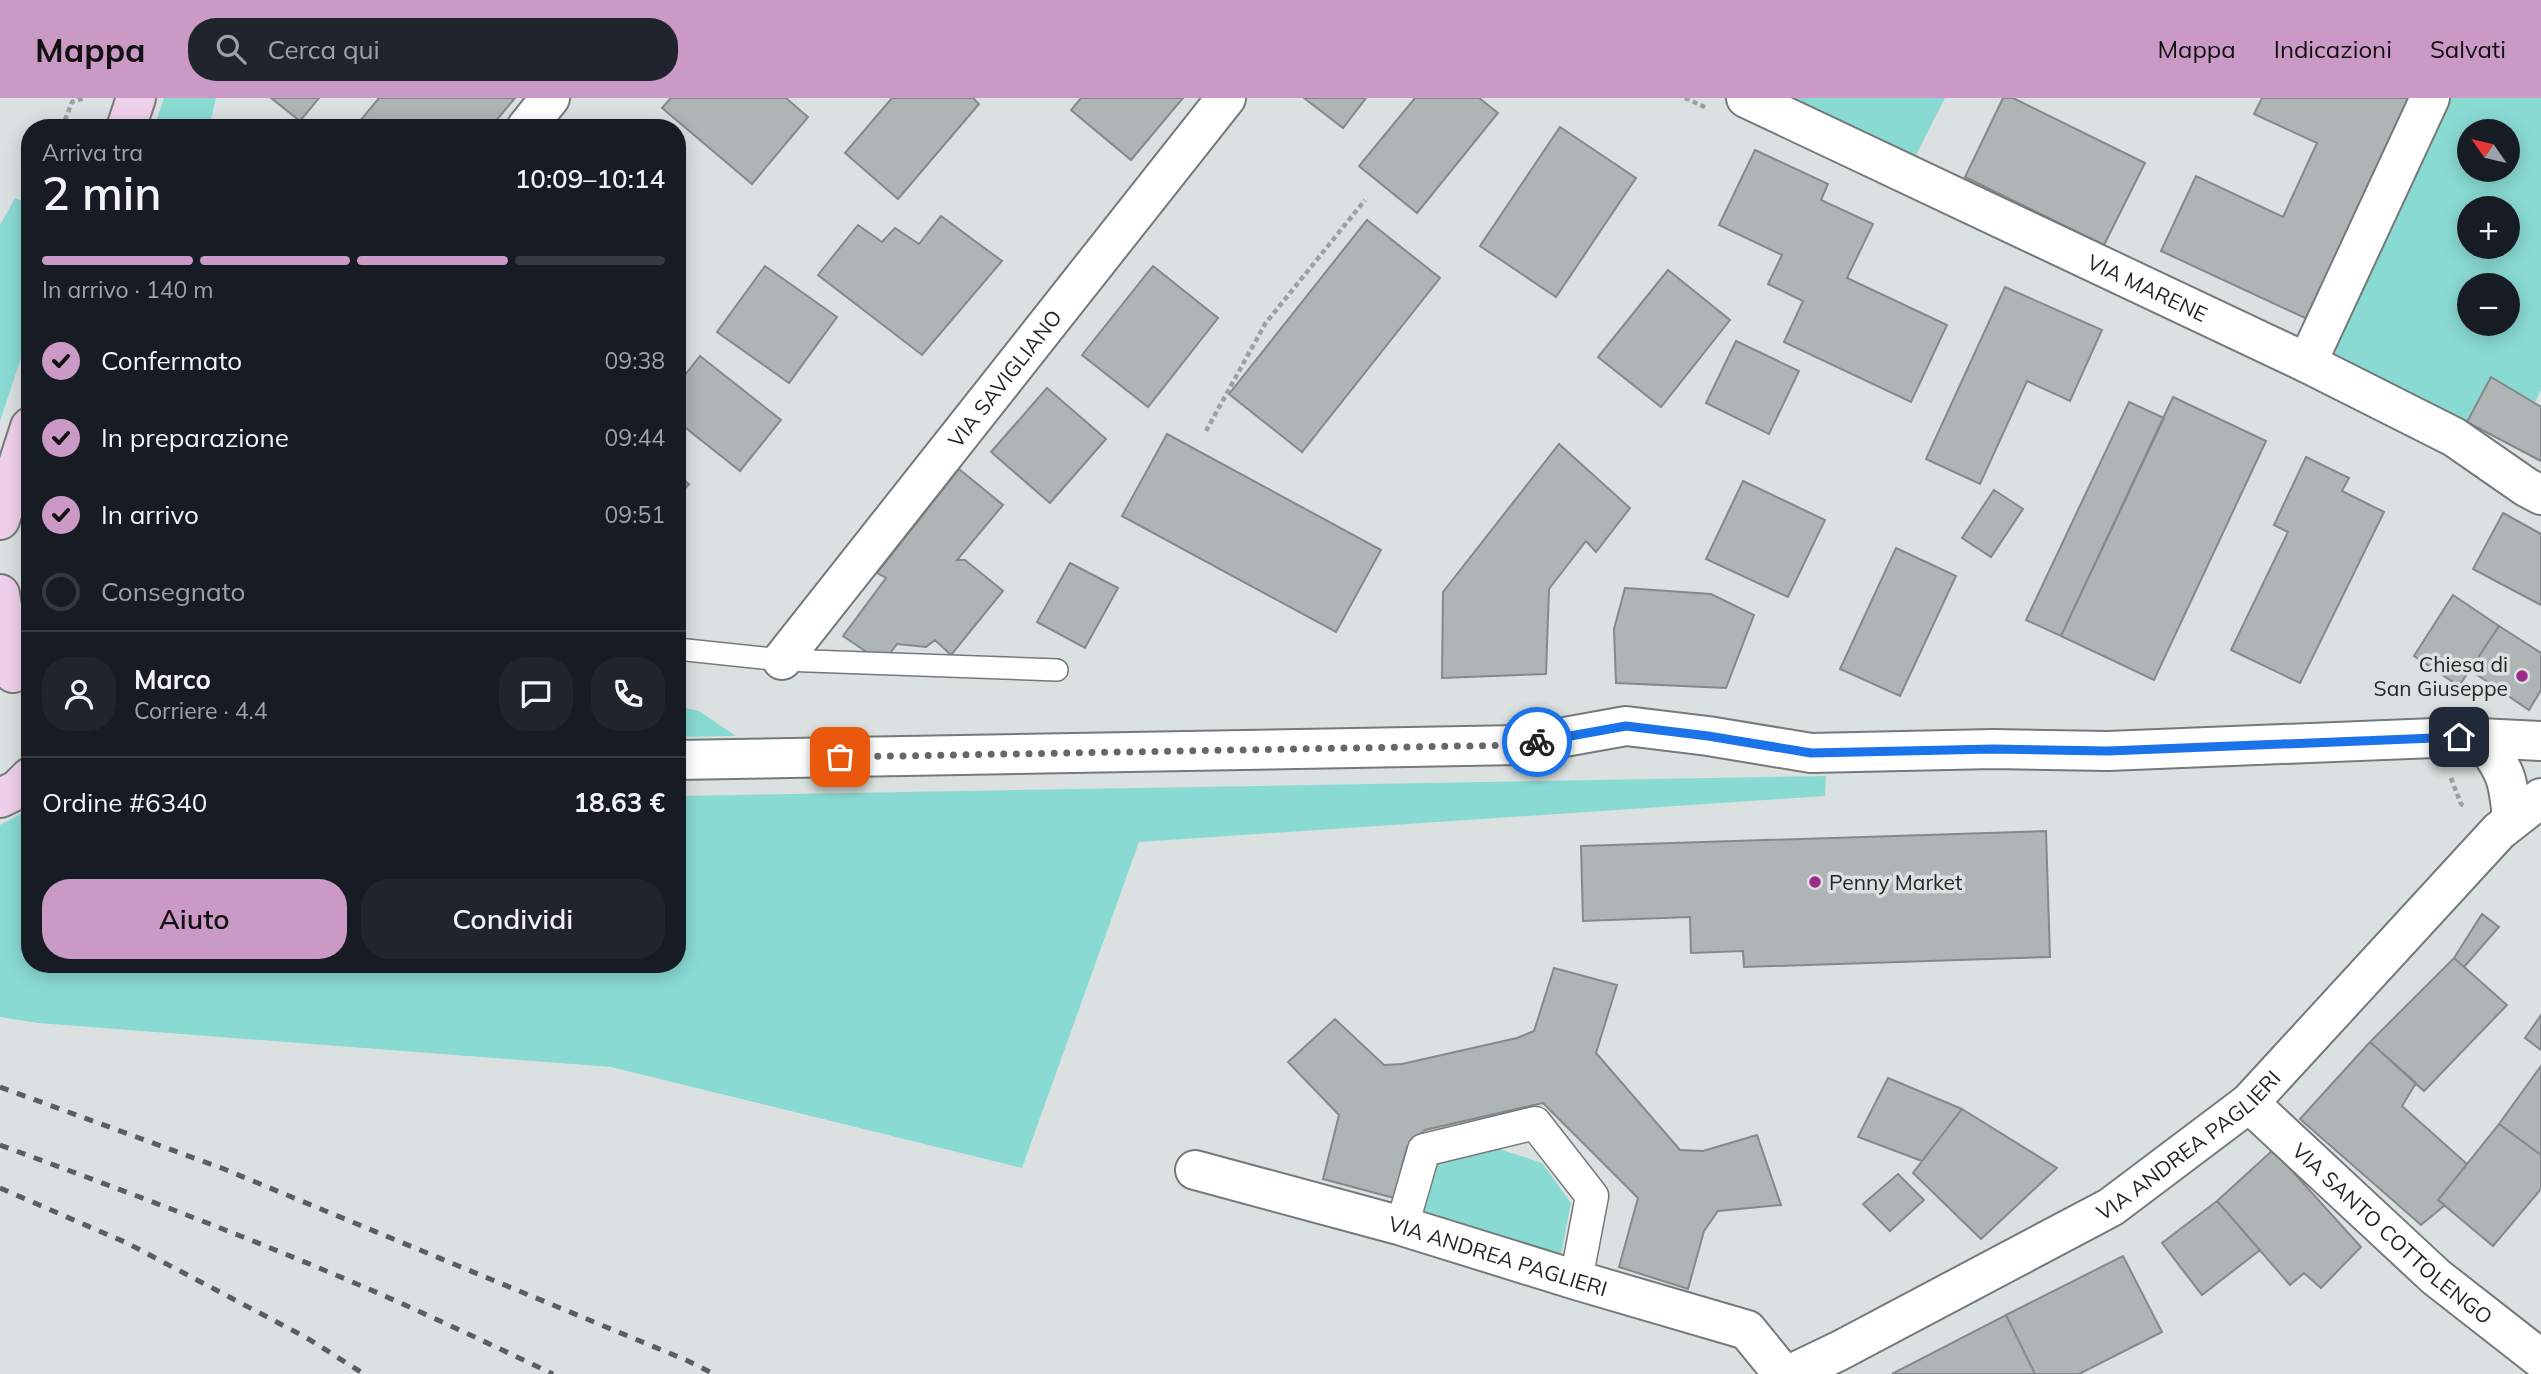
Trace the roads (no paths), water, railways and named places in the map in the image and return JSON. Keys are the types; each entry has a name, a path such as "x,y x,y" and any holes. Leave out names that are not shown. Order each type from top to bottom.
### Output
{"main road":[{"path":"129,119 136,98"},
{"path":"0,520 21,455"},
{"path":"0,594 14,675"},
{"path":"0,798 21,786"}],"street":[{"path":"533,119 550,98"},
{"name":"VIA SAVIGLIANO","path":"782,660 1226,98"},
{"name":"VIA MARENE","path":"1746,98 2306,363 2454,437 2541,495"},
{"path":"2306,363 2430,98"},
{"path":"686,760 1520,745 1626,726 1811,753 1994,749 2108,751 2451,737 2541,741"},
{"name":"VIA ANDREA PAGLIERI","path":"1791,1374 2111,1207 2249,1103 2499,831 2527,809 2510,788 2500,761 2480,738"},
{"name":"VIA SANTO COTTOLENGO","path":"2249,1103 2436,1277 2541,1359"},
{"path":"1402,1226 1424,1150 1535,1123 1592,1196 1576,1280"},
{"name":"VIA ANDREA PAGLIERI","path":"1195,1170 1402,1226 1747,1330 1783,1374"}],"lane":[{"path":"686,650 782,660 1056,670"}],"railway":[{"path":"0,1087 224,1169 686,1360 714,1374"},
{"path":"0,1145 290,1256 415,1309 553,1374"},
{"path":"0,1188 127,1243 307,1338 364,1374"}],"place":[{"name":"Chiesa di San Giuseppe","path":"2522,676"},
{"name":"Penny Market","path":"1815,882"}]}
